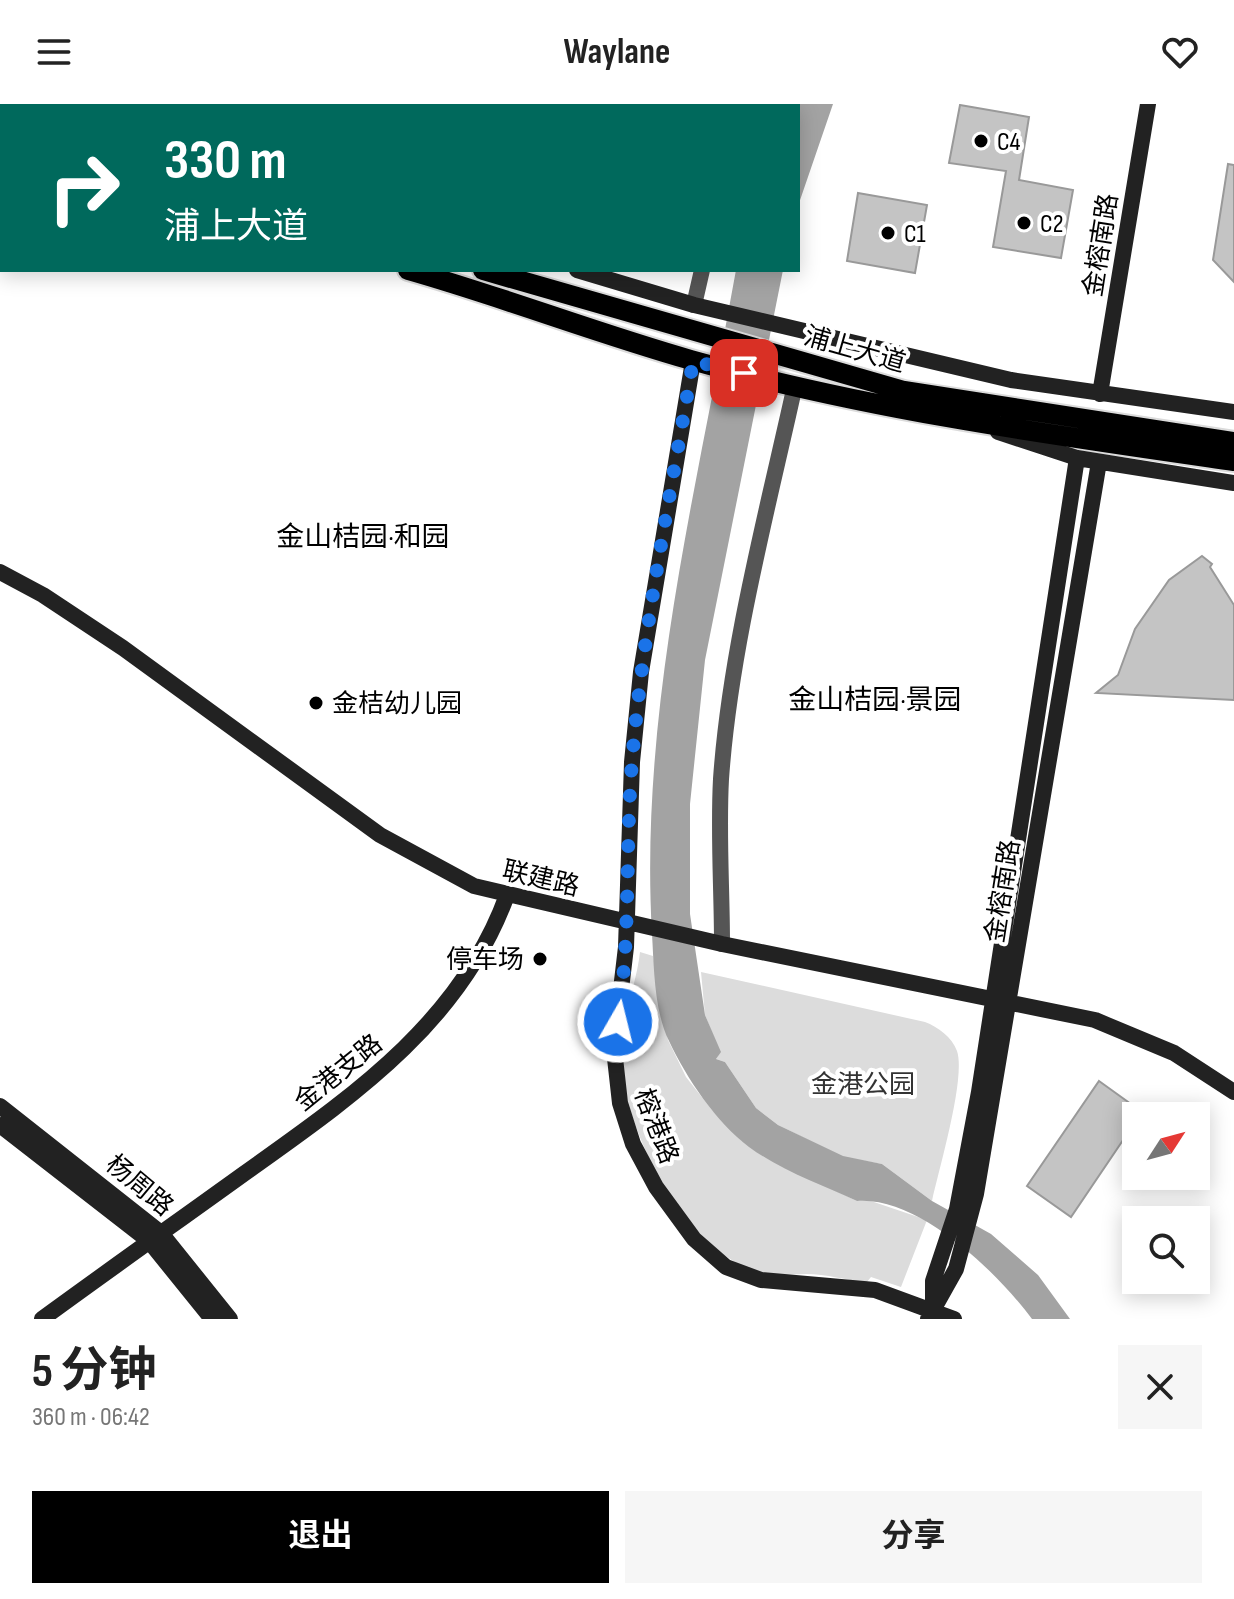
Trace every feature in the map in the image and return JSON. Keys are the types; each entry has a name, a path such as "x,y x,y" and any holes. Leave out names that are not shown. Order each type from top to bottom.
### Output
{"main road":[{"name":"金榕南路","path":"1100,394 1148,104"},
{"name":"浦上大道","path":"414,272 693,361 795,385 962,420 1234,461"},
{"name":"浦上大道","path":"490,272 904,391 1234,442"},
{"path":"584,272 694,305 1011,380 1234,412"},
{"name":"榕港路","path":"693,361 641,672 628,821 627,922 614,1049 615,1081 633,1144 656,1187 694,1239 715,1260 751,1278 859,1286 930,1314 954,1319"},
{"name":"浦上大道","path":"962,420 1077,458 1234,483"},
{"path":"1001,1002 1077,458"},
{"name":"金榕南路","path":"930,1314 956,1269 971,1218 1001,1002 1099,462"},
{"name":"联建路","path":"0,572 43,595 123,648 380,835 457,879 507,895 722,944 1095,1020 1174,1053 1234,1092"},
{"name":"金港支路","path":"42,1319 337,1107 411,1042 444,1007 481,955 507,895"},
{"name":"杨周路","path":"0,1106 155,1237 230,1319"},
{"name":"杨周路","path":"0,1125 155,1237 212,1319"}],"street":[{"path":"694,305 702,272"},
{"path":"722,944 721,780 729,710 757,554 795,385"}],"green space":[{"name":"金港公园","path":"640,952 653,956 668,1040 686,1077 741,1140 764,1157 857,1201 868,1200 927,1220 901,1287 871,1277 866,1283 821,1275 757,1272 729,1258 702,1236 678,1207 657,1174 640,1138 628,1102 622,1067 622,1035"},
{"name":"金港公园","path":"701,972 925,1022 948,1037 957,1051 958,1081 932,1201 882,1164 843,1157 778,1125 756,1108 725,1062 716,1059 720,1052 705,1015"}],"shaded area":[{"path":"800,104 833,104 800,200"},
{"path":"736,272 783,272 705,660 690,804 690,914 705,1015 721,1052 716,1059 725,1062 756,1108 778,1125 843,1156 882,1164 932,1201 991,1234 1038,1275 1070,1319 1032,1319 978,1260 931,1224 881,1203 857,1201 788,1170 749,1147 703,1099 669,1041 660,1016 656,989 650,850 654,767 663,684 689,518"}],"building":[{"path":"960,105 1029,117 1019,180 1073,190 1061,258 993,247 1006,171 949,163"},
{"path":"1228,164 1234,165 1234,282 1213,260"},
{"path":"858,193 927,205 915,273 847,261"},
{"path":"1202,556 1212,564 1210,567 1234,605 1234,700 1096,693 1118,675 1135,629 1169,580"},
{"path":"1099,1081 1128,1102 1122,1102 1122,1142 1071,1217 1027,1186"}],"place":[{"name":"C4","path":"981,141"},
{"name":"C2","path":"1024,223"},
{"name":"C1","path":"888,233"},
{"name":"金桔幼儿园","path":"316,703"},
{"name":"停车场","path":"540,959"}],"district":[{"name":"金山桔园·和园","path":"363,536"},
{"name":"金山桔园·景园","path":"875,699"}],"route":[{"path":"618,1022 626,947 628,821 641,672 693,361 744,373"}]}
